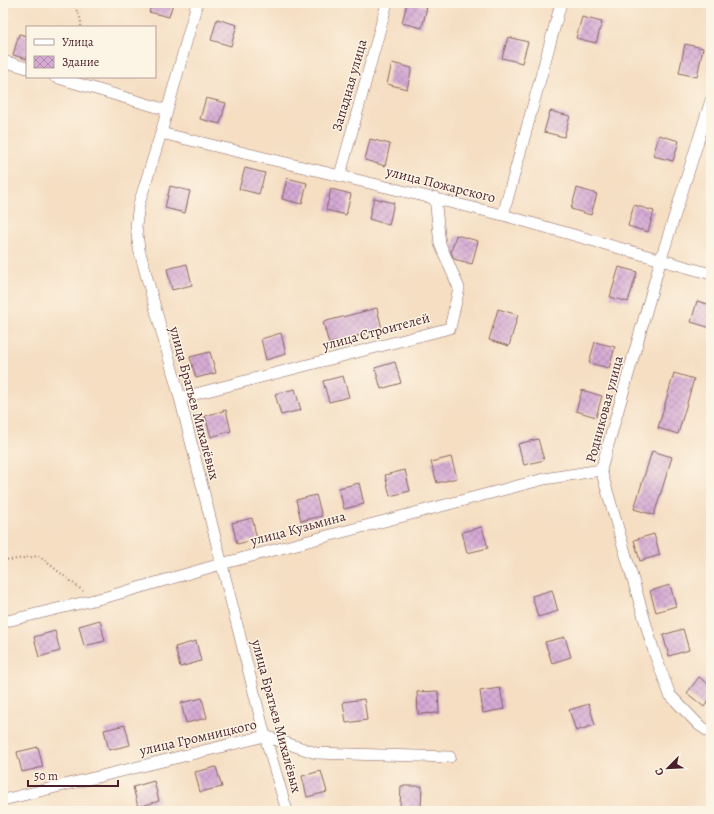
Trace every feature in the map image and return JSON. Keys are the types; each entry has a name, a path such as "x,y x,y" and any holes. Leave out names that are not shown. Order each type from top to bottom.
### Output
{"street":[{"name":"улица Братьев Михалёвых","path":"197,3 161,133 139,204 136,226 139,249 180,398 265,736 287,811"},
{"name":"Западная улица","path":"340,175 388,3"},
{"path":"503,215 561,3"},
{"path":"3,61 26,68"},
{"path":"58,78 167,110"},
{"name":"Родниковая улица","path":"711,100 661,260 601,470 654,652 670,695 699,725 711,733"},
{"name":"улица Пожарского","path":"161,133 435,197 711,274"},
{"name":"улица Строителей","path":"180,398 450,328 458,288 440,244 435,197"},
{"name":"улица Кузьмина","path":"3,622 94,600 221,564 544,479 601,470"},
{"name":"улица Громницкого","path":"3,800 265,736 316,753 450,757"}],"path":[{"path":"73,3 81,20 80,26"},
{"path":"3,559 10,560 39,556 94,600"}],"building":[{"path":"152,3 173,3 169,17 149,12"},
{"path":"407,3 427,7 422,28 402,23"},
{"path":"582,17 602,22 596,43 576,38"},
{"path":"217,19 237,25 231,46 211,40"},
{"path":"19,34 26,36 26,59 13,55"},
{"path":"508,37 528,42 522,63 502,58"},
{"path":"685,44 703,48 697,77 679,73"},
{"path":"392,63 412,68 407,89 387,84"},
{"path":"206,98 226,103 220,124 200,119"},
{"path":"550,111 570,116 564,137 544,132"},
{"path":"659,135 679,141 673,161 653,156"},
{"path":"370,139 390,144 385,166 365,160"},
{"path":"245,168 265,173 259,194 239,189"},
{"path":"287,178 307,183 302,204 282,199"},
{"path":"170,186 190,191 185,213 165,208"},
{"path":"577,188 597,194 591,215 571,209"},
{"path":"331,189 351,194 346,215 326,210"},
{"path":"374,198 394,203 389,225 369,219"},
{"path":"634,205 654,211 648,232 628,226"},
{"path":"456,235 478,241 472,264 454,259 451,252"},
{"path":"187,264 192,285 172,290 167,269"},
{"path":"619,267 637,272 628,302 610,297"},
{"path":"697,301 711,305 711,328 691,322"},
{"path":"377,308 382,329 329,344 323,322"},
{"path":"498,309 518,315 509,346 489,340"},
{"path":"281,333 286,354 266,360 261,339"},
{"path":"595,342 615,347 609,368 589,363"},
{"path":"210,352 216,373 196,378 190,357"},
{"path":"395,362 401,383 381,389 375,368"},
{"path":"674,373 694,379 678,434 658,428"},
{"path":"343,376 349,397 329,402 323,381"},
{"path":"295,389 301,410 281,415 275,394"},
{"path":"582,390 602,396 596,417 576,411"},
{"path":"226,410 231,431 211,437 205,416"},
{"path":"538,439 544,460 524,465 518,444"},
{"path":"652,451 672,457 654,515 634,509"},
{"path":"451,457 457,478 437,483 431,462"},
{"path":"405,470 410,491 390,496 385,475"},
{"path":"359,483 364,504 344,509 339,488"},
{"path":"316,495 322,516 301,521 296,500"},
{"path":"252,518 257,539 237,544 232,523"},
{"path":"482,527 488,548 467,553 462,532"},
{"path":"654,534 660,555 640,561 634,540"},
{"path":"670,585 676,606 656,612 650,591"},
{"path":"552,590 558,611 538,617 532,596"},
{"path":"100,620 105,641 84,646 79,626"},
{"path":"683,629 689,650 669,656 663,635"},
{"path":"55,631 60,651 39,657 34,637"},
{"path":"565,637 571,657 552,663 545,642"},
{"path":"196,641 201,661 180,667 175,647"},
{"path":"699,677 711,686 711,697 704,707 687,693"},
{"path":"500,688 504,709 483,713 480,691"},
{"path":"438,691 439,713 418,714 417,692"},
{"path":"202,698 207,718 186,723 181,703"},
{"path":"364,699 367,720 346,723 343,702"},
{"path":"589,704 595,725 576,731 569,710"},
{"path":"125,725 130,745 109,750 104,730"},
{"path":"38,747 43,767 22,772 17,752"},
{"path":"216,767 222,787 200,792 195,772"},
{"path":"321,771 327,792 307,797 302,776"},
{"path":"154,781 159,801 138,807 133,787"},
{"path":"401,786 422,786 421,808 400,807"}]}
